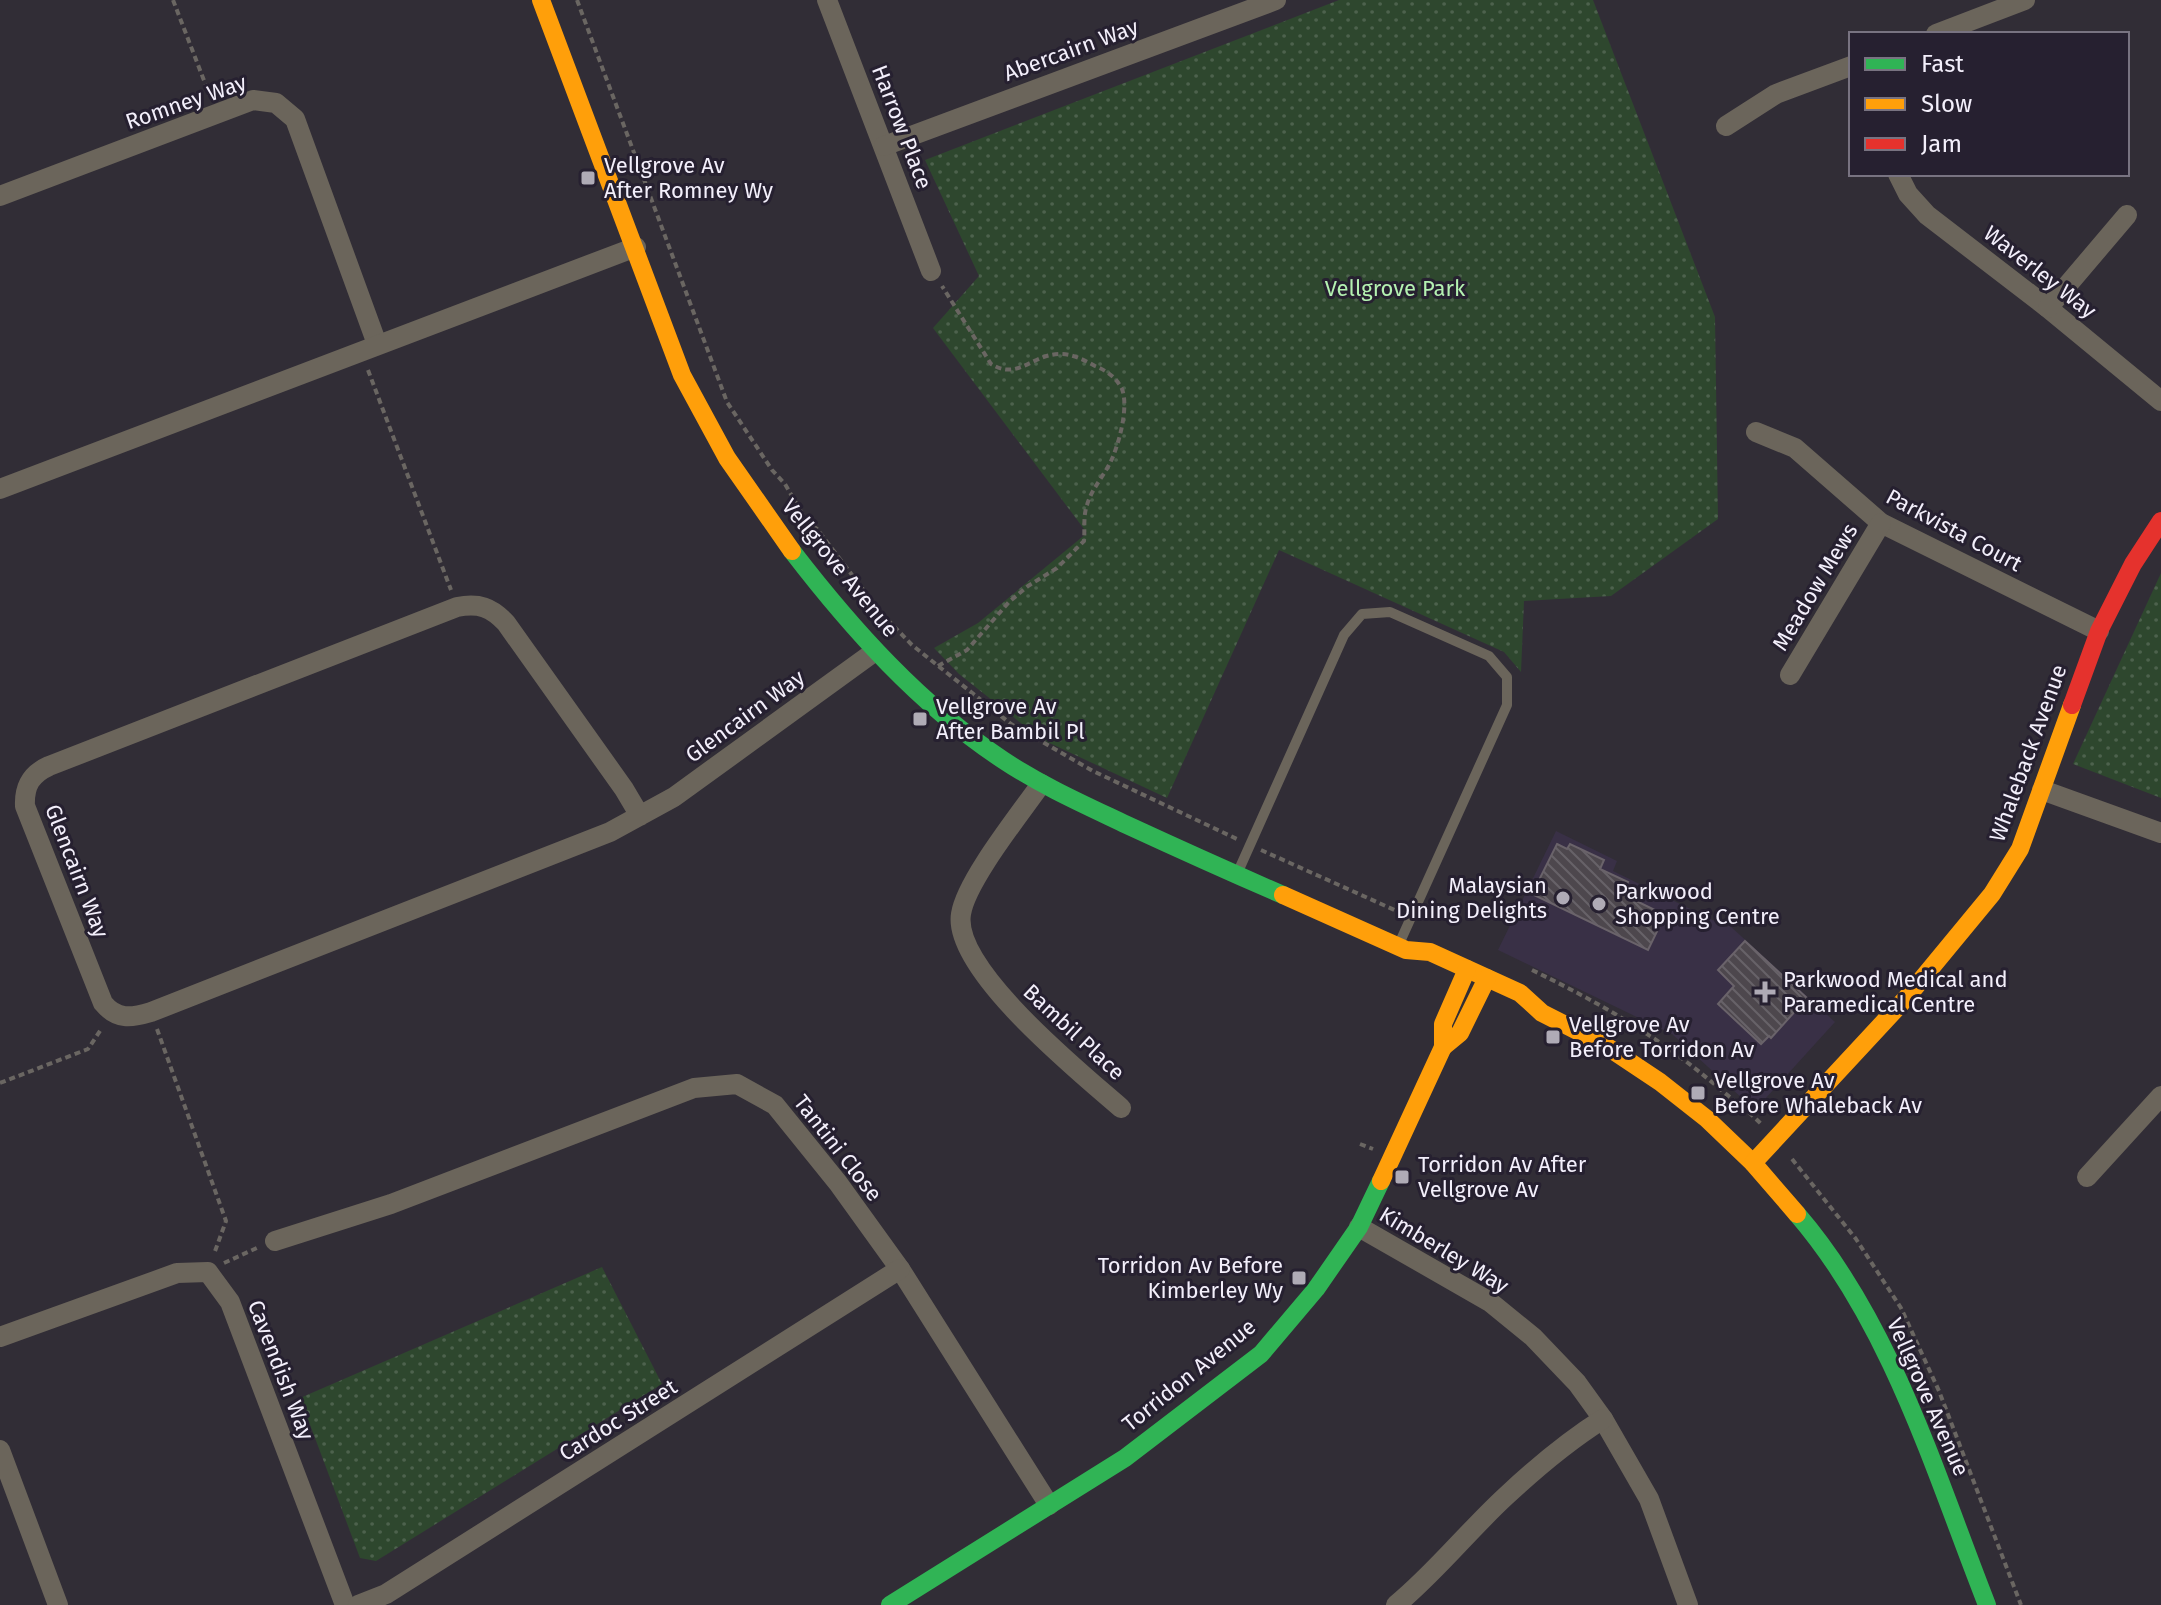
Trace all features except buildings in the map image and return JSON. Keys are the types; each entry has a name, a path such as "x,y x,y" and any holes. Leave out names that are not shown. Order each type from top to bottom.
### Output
{"street":[{"name":"Vellgrove Avenue","path":"541,0 682,375 700,413 754,498 811,576 874,652 926,700 975,739 1041,784 1236,876 1402,948 1430,952 1464,977 1483,986 1520,993 1542,1013 1603,1044 1660,1082 1707,1119 1753,1163 1804,1222 1852,1291 1893,1366 1987,1605"},
{"name":"Harrow Place","path":"827,0 931,271"},
{"name":"Abercairn Way","path":"884,146 1276,0"},
{"path":"1941,32 2025,0"},
{"path":"1726,126 1776,94 1849,67"},
{"name":"Romney Way","path":"0,196 253,100 276,103 295,119 369,347"},
{"name":"Waverley Way","path":"1899,176 1908,194 1927,215 2048,308 2161,401"},
{"path":"2048,308 2127,215"},
{"path":"0,489 636,247"},
{"name":"Parkvista Court","path":"1756,432 1795,448 1881,523 2099,631"},
{"name":"Whaleback Avenue","path":"1753,1163 1907,997 1992,894 2020,849 2099,631 2133,564 2161,522"},
{"name":"Meadow Mews","path":"1790,675 1881,523"},
{"name":"Glencairn Way","path":"640,816 506,623 483,605 457,607 49,766 33,776 26,790 25,806 103,1003 112,1013 125,1017 151,1012 610,832 640,816 674,797 874,652"},
{"name":"Bambil Place","path":"1041,784 970,888 960,915 964,943 1003,998 1028,1026 1121,1108"},
{"path":"2042,790 2161,833"},
{"name":"Torridon Avenue","path":"904,1601 1125,1458 1261,1354 1316,1289 1359,1227 1443,1047 1443,1024 1464,977"},
{"name":"Torridon Avenue","path":"1443,1047 1460,1033 1483,986"},
{"name":"Tantini Close","path":"275,1241 391,1204 694,1088 737,1084 775,1105 838,1183 900,1269 1049,1505"},
{"path":"2087,1177 2161,1096"},
{"name":"Kimberley Way","path":"1359,1227 1490,1302 1533,1337 1577,1383 1603,1419 1649,1499 1688,1605"},
{"name":"Cardoc Street","path":"358,1605 386,1594 900,1269"},
{"path":"0,1337 177,1273 208,1272"},
{"name":"Cavendish Way","path":"208,1272 230,1302 345,1605"},
{"path":"1396,1605 1505,1497 1574,1438 1603,1419"},
{"path":"0,1450 58,1605"}],"lane":[{"path":"1236,876 1344,635 1362,614 1390,612 1489,656 1507,677 1507,705 1411,917 1402,948"}],"path":[{"path":"173,0 216,113"},
{"path":"577,0 727,402 772,470 785,484 807,522 817,529 881,613 938,666 1011,724 1093,771 1411,917"},
{"path":"931,271 991,364 1009,371 1044,356 1075,356 1107,372 1118,381 1125,396 1124,415 1111,462 1093,489 1086,508 1084,541 1057,568 1009,602 967,650 938,666"},
{"path":"369,347 457,607"},
{"path":"1529,969 1592,1000 1644,1030 1685,1059 1758,1121 1856,1239 1901,1308 1939,1391 2021,1605"},
{"path":"151,1012 226,1221 208,1272"},
{"path":"0,1083 88,1049 112,1013"},
{"path":"208,1272 249,1250 275,1241"}],"shaded area":[{"path":"1556,831 1617,861 1613,871 1727,927 1729,925 1835,1022 1755,1110 1672,1034 1498,950"}],"green space":[{"name":"Vellgrove Park","path":"1339,0 1593,0 1715,317 1718,519 1611,596 1524,601 1521,672 1504,652 1279,550 1167,798 1041,739 959,674 934,648 978,623 1087,533 933,328 979,276 925,160"},
{"path":"2161,573 2161,798 2073,764"},
{"path":"602,1267 662,1384 376,1561 360,1558 300,1398"}],"traffic: fast":[{"path":"792,551 889,664 943,715 1003,760 1080,802 1283,895"},
{"path":"890,1605 1125,1458 1261,1354 1316,1289 1359,1227 1381,1181"},
{"path":"1797,1214 1830,1257 1885,1351 1929,1452 1987,1605"}],"traffic: slow":[{"path":"541,0 682,375 727,458 792,551"},
{"path":"1753,1163 1907,997 1992,894 2020,849 2072,705"},
{"path":"1283,895 1406,950 1430,952 1520,993 1542,1013 1603,1044 1660,1082 1707,1119 1753,1163 1797,1214"},
{"path":"1381,1181 1443,1047 1443,1024 1467,969"},
{"path":"1443,1047 1460,1033 1487,978"}],"traffic: jam":[{"path":"2072,705 2099,631 2133,564 2161,521"}],"place":[{"name":"Vellgrove Av After Romney Wy","path":"588,178"},
{"name":"Vellgrove Av After Bambil Pl","path":"920,719"},
{"name":"Malaysian Dining Delights","path":"1563,898"},
{"name":"Parkwood Shopping Centre","path":"1599,904"},
{"name":"Parkwood Medical and Paramedical Centre","path":"1765,992"},
{"name":"Vellgrove Av Before Torridon Av","path":"1553,1037"},
{"name":"Vellgrove Av Before Whaleback Av","path":"1698,1093"},
{"name":"Torridon Av After Vellgrove Av","path":"1402,1177"},
{"name":"Torridon Av Before Kimberley Wy","path":"1299,1278"}]}
